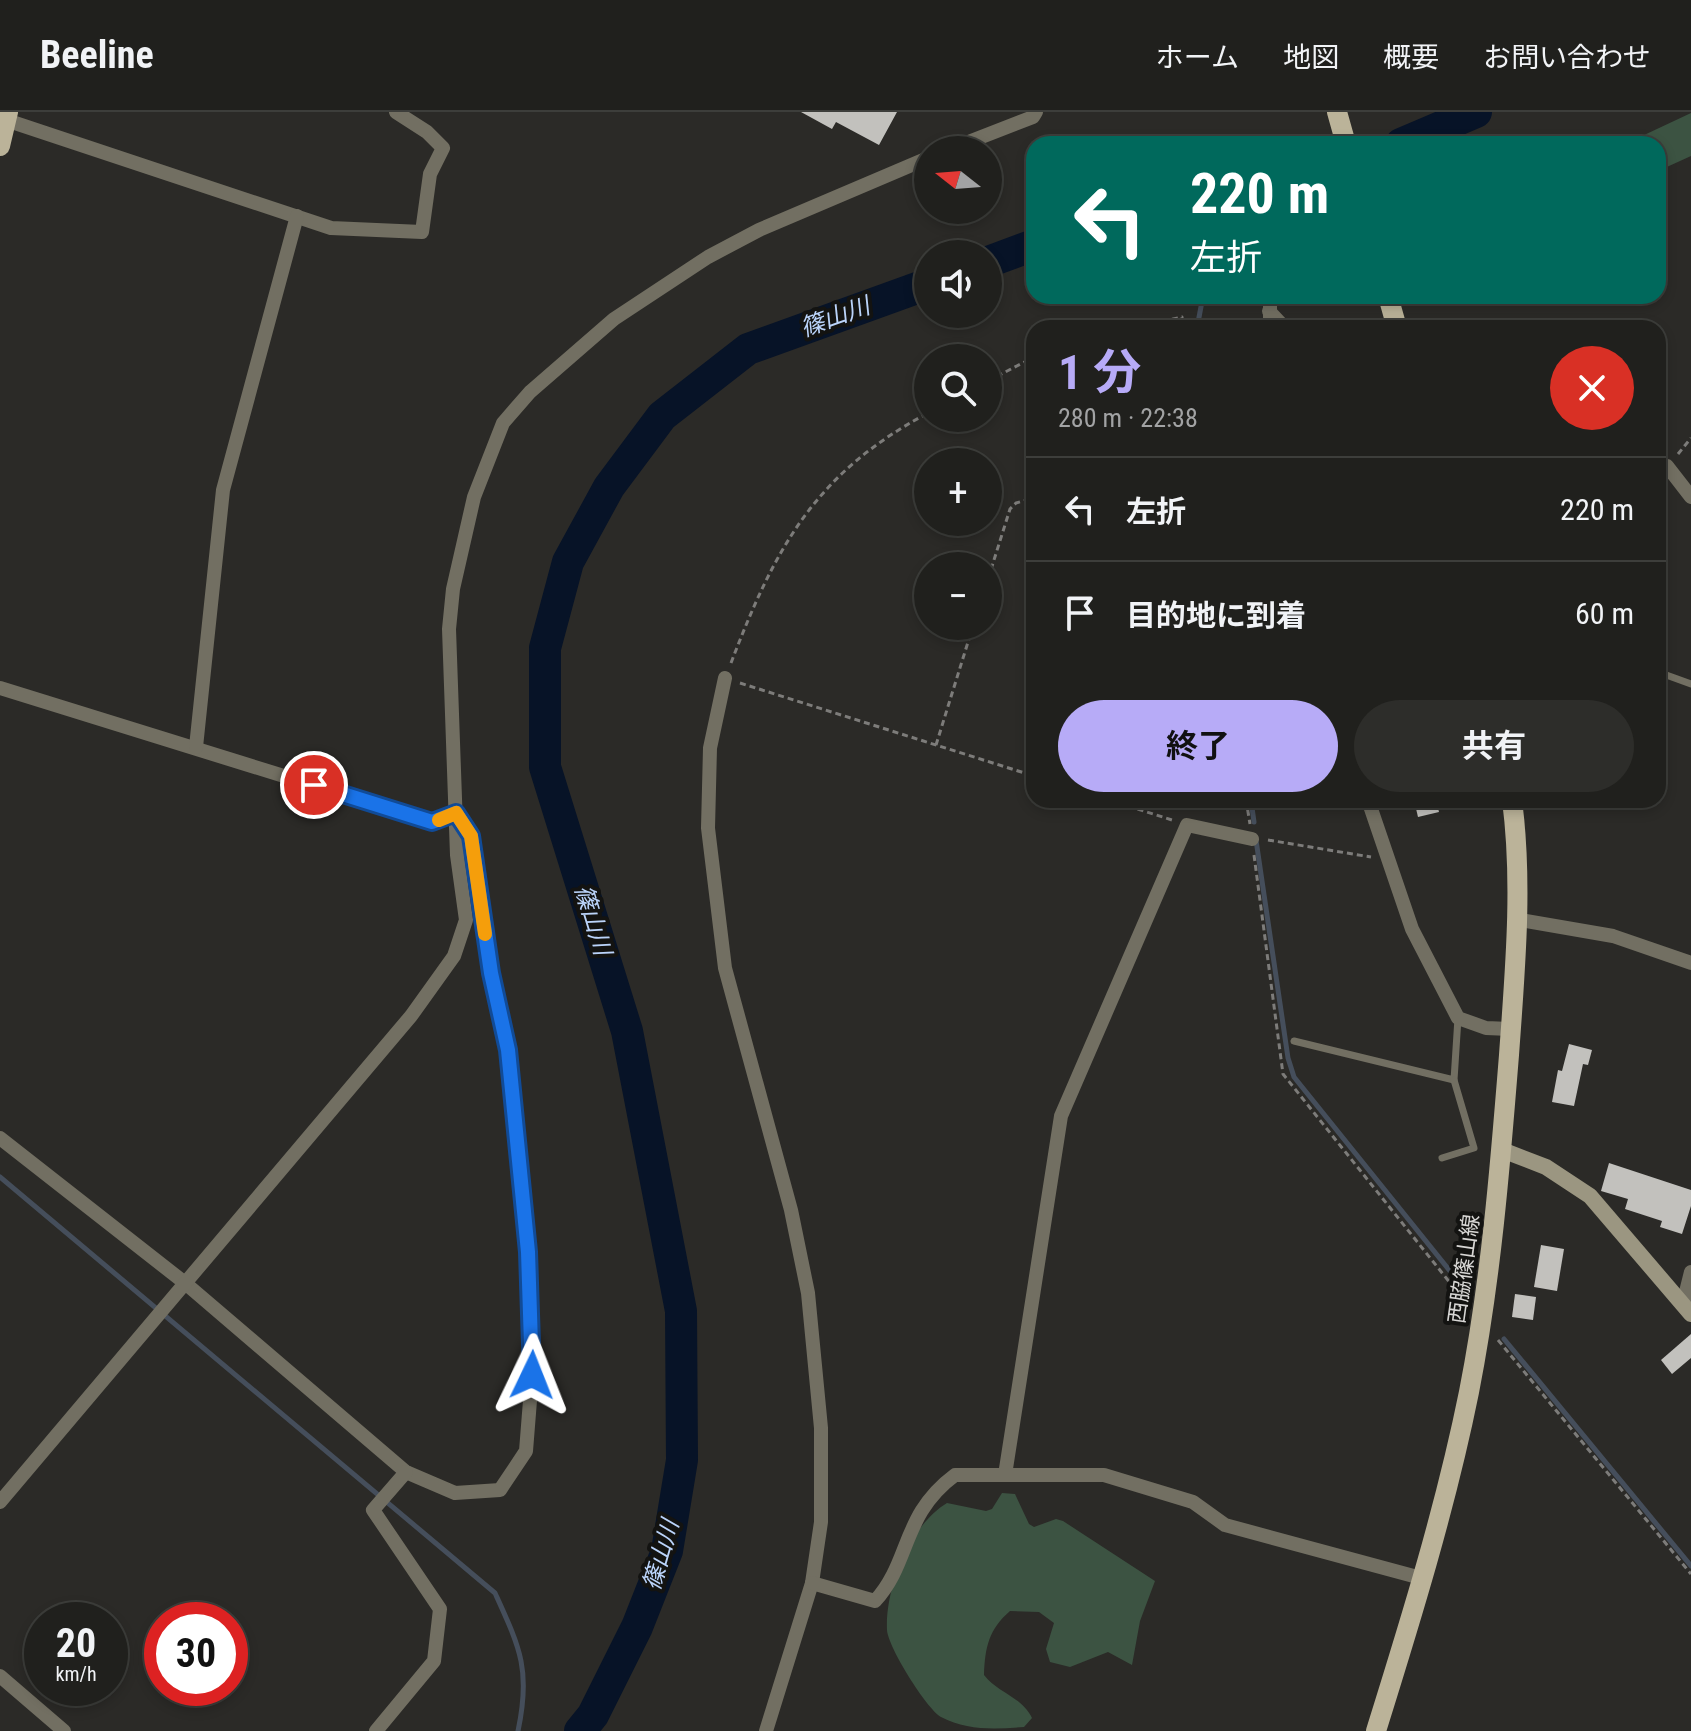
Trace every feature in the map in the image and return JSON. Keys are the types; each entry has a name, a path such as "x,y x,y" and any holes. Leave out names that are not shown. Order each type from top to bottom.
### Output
{"main road":[{"path":"1337,112 1344,136"},
{"path":"0,146 7,116"},
{"name":"西脇篠山線","path":"1376,1731 1455,1456 1484,1308 1502,1150 1510,1029 1515,919 1512,808"},
{"path":"1502,1150 1546,1167 1590,1196 1687,1309"}],"street":[{"path":"7,116 331,228 422,232 430,174 443,148 427,132 396,112"},
{"path":"984,136 1033,117 1036,112"},
{"path":"0,1502 411,1016 454,956 466,920 456,813 449,629 453,589 474,497 503,423 530,392 614,319 708,257 759,230 914,164"},
{"path":"196,747 223,490 297,216"},
{"path":"1270,320 1272,304"},
{"path":"1269,311 1277,320"},
{"path":"1666,472 1691,497"},
{"path":"725,678 710,748 708,828 725,968 791,1210 808,1293 821,1428 821,1522 812,1583 766,1731"},
{"path":"0,688 432,822 456,813"},
{"path":"1370,808 1412,929 1458,1018 1486,1028 1510,1029"},
{"path":"0,1138 185,1283 406,1472 455,1493 500,1490 526,1451 534,1350 528,1252 508,1050 491,973 471,836 456,813"},
{"path":"1005,1475 1061,1116 1187,825 1252,839"},
{"path":"1515,919 1613,936 1691,963"},
{"path":"1687,1309 1691,1272"},
{"path":"376,1731 434,1661 440,1609 373,1510 406,1472"},
{"path":"812,1583 875,1601 885,1591 915,1517 939,1487 955,1475 1104,1475 1142,1484 1193,1502 1225,1525 1421,1578"},
{"path":"0,1676 64,1731"}],"lane":[{"path":"1666,675 1691,684"},
{"path":"1442,1158 1474,1148 1454,1080 1458,1018"},
{"path":"1294,1041 1454,1080"}],"path":[{"path":"1162,320 1182,317 1182,320"},
{"path":"1002,374 1026,361"},
{"path":"914,422 839,473 791,532 761,586 725,678 1026,773"},
{"path":"1666,466 1691,438"},
{"path":"996,552 1010,509 1026,500"},
{"path":"936,745 969,640"},
{"path":"1134,808 1187,825"},
{"path":"1247,808 1283,1074 1294,1092 1455,1289 1484,1308"},
{"path":"1252,839 1314,845 1387,861"},
{"path":"1498,1340 1691,1574"}],"green space":[{"path":"1691,113 1691,156 1666,167 1666,136 1642,136"},
{"path":"1002,1493 1015,1494 1029,1524 1034,1527 1056,1519 1063,1521 1155,1581 1140,1621 1132,1665 1108,1652 1070,1667 1050,1662 1046,1649 1054,1623 1039,1612 1010,1611 997,1625 990,1639 984,1675 1022,1705 1032,1718 1024,1727 982,1728 951,1722 926,1702 894,1650 887,1630 887,1613 902,1559 922,1526 934,1513 947,1503 986,1511 992,1509"}],"building":[{"path":"801,112 897,112 879,145 836,122 832,129"},
{"path":"1416,808 1438,808 1439,812 1418,817"},
{"path":"1569,1044 1592,1050 1588,1065 1583,1064 1574,1106 1552,1102 1558,1070 1562,1071"},
{"path":"1609,1163 1691,1190 1691,1206 1682,1234 1660,1227 1662,1221 1625,1209 1628,1199 1601,1191"},
{"path":"1541,1245 1564,1249 1557,1291 1534,1287"},
{"path":"1515,1294 1536,1297 1533,1320 1512,1317"},
{"path":"1691,1334 1691,1358 1672,1374 1661,1360"}],"waterway":[{"name":"篠山川","path":"1420,136 1476,112"},
{"name":"篠山川","path":"1002,257 1026,248"},
{"name":"篠山川","path":"580,1731 593,1715 637,1627 667,1551 682,1460 681,1311 627,1031 545,767 545,648 568,562 609,487 662,416 748,349 914,289"},
{"path":"1198,320 1202,304"},
{"path":"1252,808 1254,822"},
{"path":"1256,840 1288,1058 1294,1077 1462,1286"},
{"path":"0,1177 495,1593 521,1660 523,1691 518,1731"},
{"path":"1504,1339 1691,1566"}],"slow traffic":[{"path":"439,820 456,813 471,836 485,934"}],"route":[{"path":"314,785 432,822 456,813 471,836 491,973 508,1050 528,1252 534,1350 532,1375"}]}
